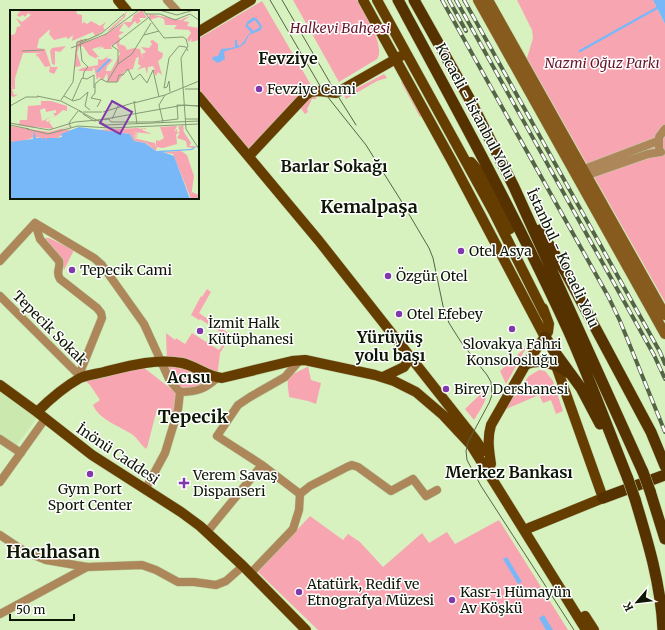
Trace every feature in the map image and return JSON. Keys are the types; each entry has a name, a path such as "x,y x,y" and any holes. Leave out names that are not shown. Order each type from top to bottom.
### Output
{"highway":[{"name":"Kocaeli - İstanbul Yolu","path":"398,0 489,168 540,269 582,364 628,478"},
{"name":"İstanbul - Kocaeli Yolu","path":"414,0 486,131 514,187 643,472 665,539"},
{"path":"422,0 436,27 447,60"},
{"path":"514,187 566,273 651,432 665,466"},
{"path":"545,337 581,388 628,478 650,548 658,586 663,630"},
{"path":"526,364 537,361 556,366 573,376"},
{"path":"603,498 665,475"}],"main road":[{"path":"118,0 126,10"},
{"path":"199,31 251,0"},
{"path":"363,0 453,163 545,337 603,498 530,528"},
{"path":"377,0 493,211 549,324 548,332 526,364 491,425 488,437 491,464"},
{"path":"478,0 665,315"},
{"path":"488,0 582,174 665,334"},
{"path":"249,156 306,94 319,91 336,93 406,54"},
{"path":"199,97 324,247 475,439 594,630"},
{"path":"383,377 399,370 408,363 411,357"},
{"path":"37,412 61,391 81,378 139,364 162,362 183,363 217,378 305,360 383,377 409,387 437,409 471,445 586,630"},
{"name":"İnönü Caddesi","path":"0,385 92,455 181,512 206,532 306,630"}],"street":[{"path":"167,0 176,10"},
{"path":"582,174 658,141 665,129"},
{"path":"582,174 648,154 663,154 658,141"},
{"path":"0,261 35,223"},
{"path":"35,223 94,258 102,265 144,324 170,380 180,392 178,410 165,453 145,490"},
{"path":"35,223 40,239 60,262 58,271 60,279 97,308 101,313 102,318 81,370 81,378"},
{"name":"Tepecik Sokak","path":"0,296 81,378"},
{"path":"300,360 285,377 238,404 218,436 262,465 300,494"},
{"path":"180,392 191,392 206,387 217,378"},
{"path":"0,482 45,419"},
{"path":"0,439 21,452"},
{"path":"206,532 262,465"},
{"path":"250,574 292,529 299,510 300,494 310,486 352,465 358,467 391,491 413,479 426,496 437,490"},
{"path":"0,535 37,558 87,567 142,565 156,570 178,582 194,582 212,585 220,584 226,581 242,566"},
{"path":"0,614 87,567"}],"shaded area":[{"path":"0,392 37,418 16,446 0,435"}],"green space":[{"name":"Halkevi Bahçesi","path":"293,0 357,0 369,21 379,46 377,59 339,82"},
{"name":"Nazmi Oğuz Parkı","path":"517,0 653,0 665,24 665,302 527,58 533,38 532,30"},
{"path":"262,1 311,85 250,150 199,89 199,38"},
{"path":"384,74 387,78 377,81 346,99 344,95"},
{"path":"405,81 425,114 420,117 401,82"},
{"path":"317,94 316,99 312,99 307,109 308,112 305,114 299,106 308,97"},
{"path":"45,238 49,238 74,250 64,270 63,262 45,241"},
{"path":"207,289 211,292 199,313 231,335 220,353 217,378 206,387 180,392 170,381 167,362 166,333 175,340 176,338 185,344 192,333 219,350 228,337 191,315 201,296 202,297"},
{"path":"527,346 506,384 500,371"},
{"path":"139,364 179,395 178,410 170,413 157,409 146,449 133,435 100,415 93,405 100,400 90,385 81,377"},
{"path":"308,366 311,380 321,383 316,404 289,397 289,378 293,374"},
{"path":"539,370 545,371 553,381 563,411 556,414 551,400 543,403 539,395 504,410 529,376"},
{"path":"486,389 487,393 485,401 474,420 465,409"},
{"path":"310,516 343,540 348,534 360,542 383,567 422,533 429,543 447,532 455,544 499,520 568,630 318,630 258,572"}],"water":[{"path":"653,0 665,0 665,24"},
{"path":"254,17 257,19 262,26 261,30 249,35 245,43 240,47 225,51 225,59 218,63 213,60 212,57 218,56 221,49 235,47 235,40 237,40 237,44 239,46 242,44 251,32 245,26 248,21","holes":["255,20 260,27 254,31 247,25"]},
{"path":"507,557 522,582 518,584 503,559"},
{"path":"544,615 553,630 546,630 539,618"}],"waterway":[{"path":"580,51 657,8"}],"tram line":[{"path":"270,0 323,91 366,145 429,248 433,258 443,306 449,323 461,342 491,382 492,395 468,442 466,451 467,460 481,486 574,630"},
{"path":"282,0 356,125"}],"railway":[{"path":"442,0 608,296 620,321 665,432"},
{"path":"449,0 466,31"},
{"path":"456,0 654,355 665,379"},
{"path":"464,0 660,352 665,364"}],"place":[{"name":"Fevziye Cami","path":"259,89"},
{"name":"Otel Asya","path":"461,251"},
{"name":"Tepecik Cami","path":"72,270"},
{"name":"Özgür Otel","path":"388,276"},
{"name":"Otel Efebey","path":"399,314"},
{"name":"Slovakya Fahri Konsolosluğu","path":"512,329"},
{"name":"İzmit Halk Kütüphanesi","path":"200,331"},
{"name":"Birey Dershanesi","path":"446,389"},
{"name":"Gym Port Sport Center","path":"90,474"},
{"name":"Verem Savaş Dispanseri","path":"184,483"},
{"name":"Atatürk, Redif ve Etnografya Müzesi","path":"299,592"},
{"name":"Kasr-ı Hümayün Av Köşkü","path":"452,600"}],"district":[{"name":"Fevziye","path":"288,58"},
{"name":"Barlar Sokağı","path":"334,166"},
{"name":"Kemalpaşa","path":"369,207"},
{"name":"Yürüyüş yolu başı","path":"390,346"},
{"name":"Acısu","path":"189,377"},
{"name":"Tepecik","path":"193,417"},
{"name":"Merkez Bankası","path":"509,472"},
{"name":"Hacıhasan","path":"53,552"}]}
